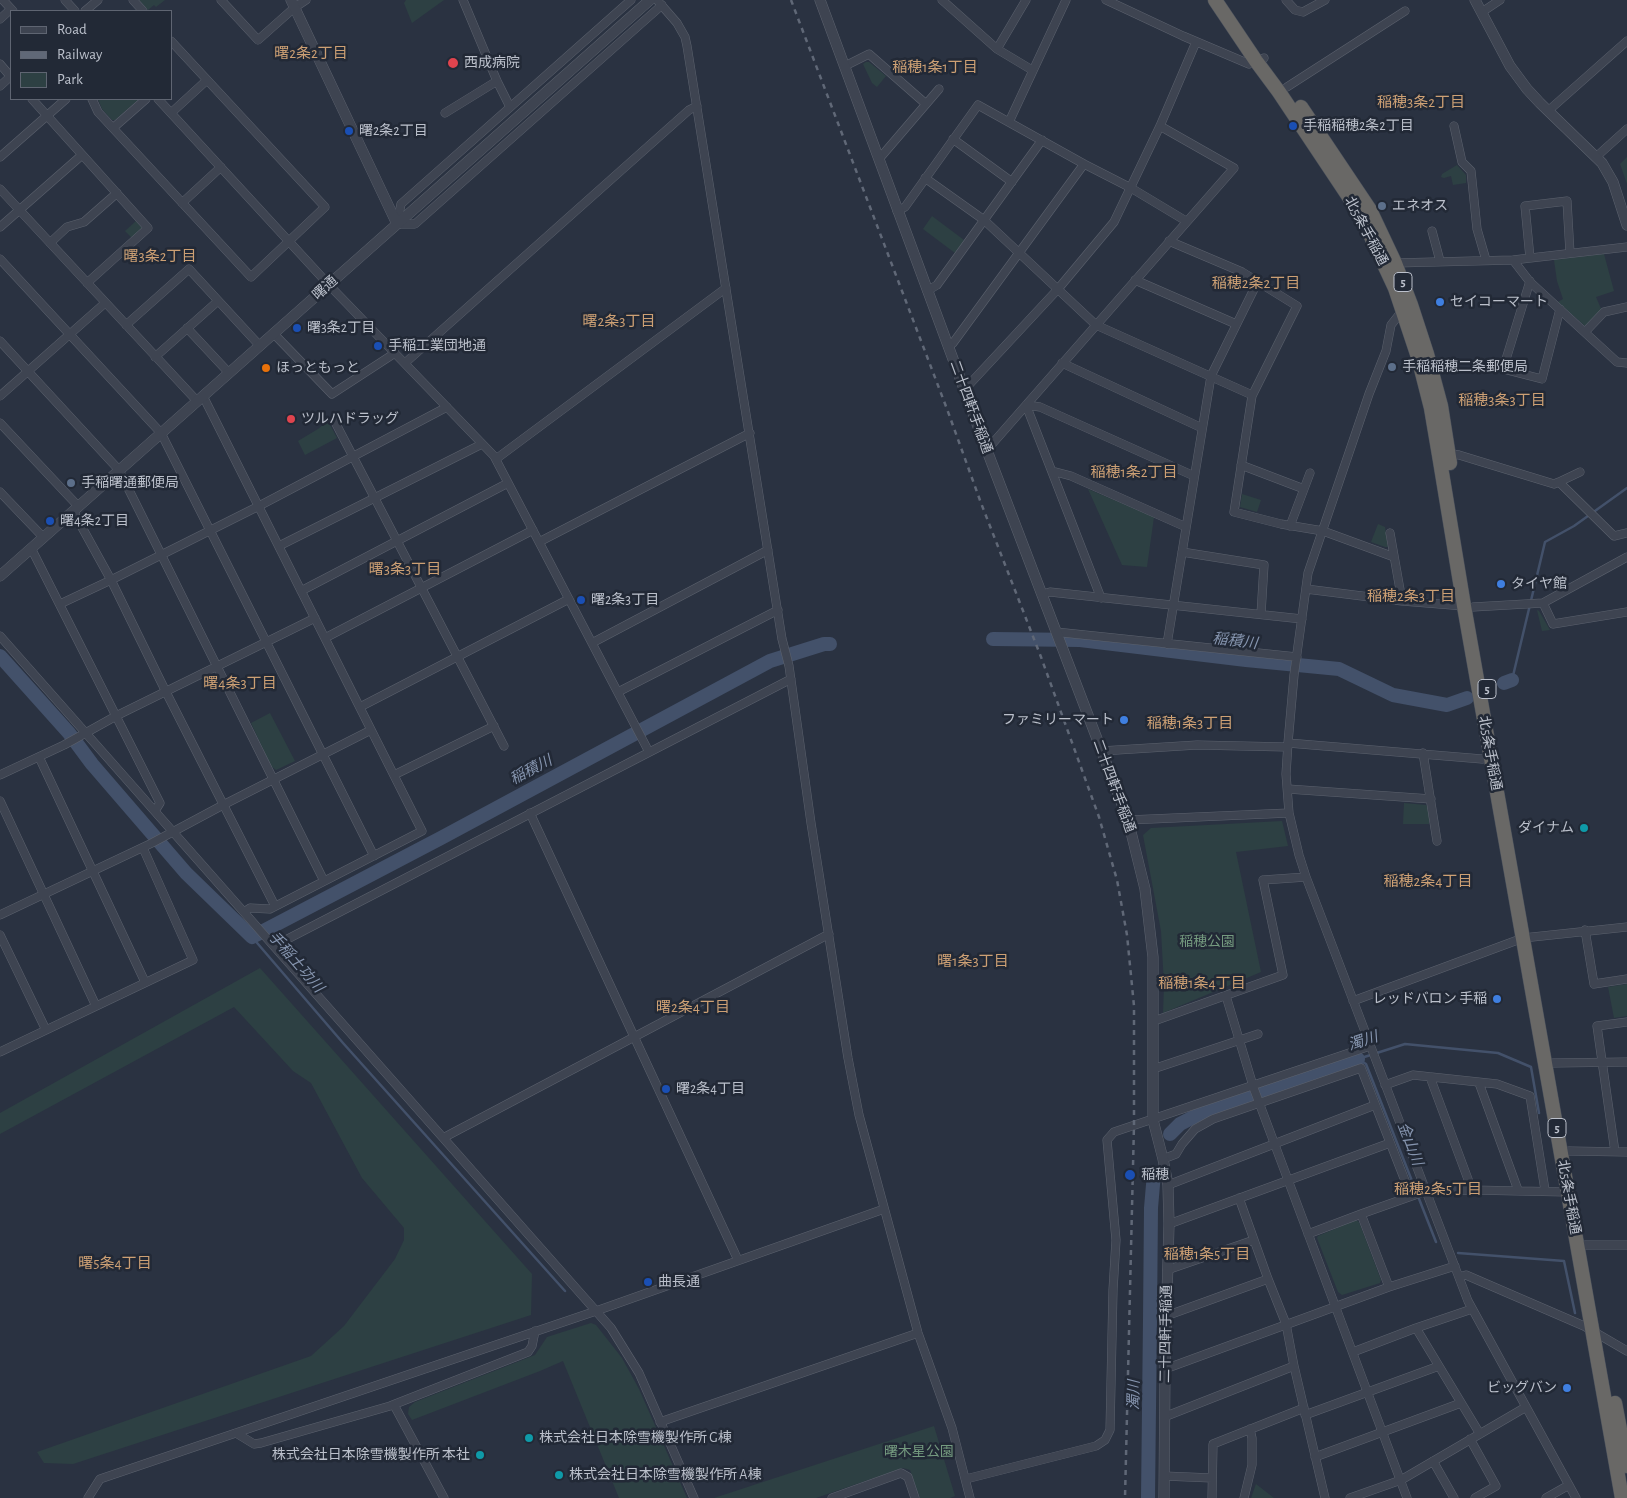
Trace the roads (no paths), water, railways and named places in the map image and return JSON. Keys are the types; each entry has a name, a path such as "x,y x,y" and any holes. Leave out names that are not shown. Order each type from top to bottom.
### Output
{"highway":[{"name":"北5条手稲通","path":"1215,0 1260,59 1287,87 1370,210 1395,262 1412,305 1427,354 1441,406 1444,454 1490,758 1553,1063 1569,1151 1585,1245 1622,1498"},
{"name":"北5条手稲通","path":"1226,0 1279,92 1361,215 1386,266 1418,357 1444,454"},
{"name":"北5条手稲通","path":"1468,607 1527,937 1567,1192 1627,1466"}],"street":[{"path":"3,0 12,10"},
{"path":"65,0 74,10"},
{"path":"86,10 98,0"},
{"path":"133,0 142,10"},
{"path":"221,0 258,40 293,4 306,0"},
{"path":"463,0 510,107"},
{"path":"397,224 401,204 631,0"},
{"name":"曙通","path":"0,576 650,0"},
{"name":"二十四軒手稲通","path":"820,0 948,347 1128,820 1146,899 1153,958 1153,1120 1168,1184 1169,1224 1164,1498"},
{"path":"942,0 997,49 1032,70"},
{"path":"997,49 1026,0"},
{"path":"1009,122 1066,0"},
{"path":"1106,0 1196,42 1249,64 1260,59"},
{"path":"1286,0 1295,10 1303,12 1320,1"},
{"path":"1475,0 1510,66 1527,89 1602,163 1613,182 1627,225"},
{"path":"1482,12 1500,0"},
{"path":"397,224 415,224 659,3 678,23 685,37 697,106 782,639 789,666 829,934 859,1115 918,1333 952,1428 966,1479 969,1498"},
{"path":"293,4 397,224"},
{"path":"1287,87 1405,11"},
{"path":"1548,111 1627,41"},
{"path":"92,100 98,112 250,276 325,207 172,42"},
{"path":"965,389 1058,289 1114,222 1160,126 1196,42"},
{"path":"845,66 869,54 926,104"},
{"path":"0,64 10,75"},
{"path":"0,86 10,77"},
{"path":"171,113 207,80"},
{"path":"445,113 497,81"},
{"path":"879,160 939,89"},
{"path":"33,100 148,228 87,283"},
{"path":"0,157 65,100"},
{"path":"113,128 145,100"},
{"path":"159,100 329,285 496,459 649,752"},
{"path":"897,210 905,206 978,104 1084,164 1131,188 1186,221"},
{"path":"404,363 690,110 697,106"},
{"path":"986,448 1234,168 1160,126"},
{"path":"1454,126 1462,162 1471,171 1477,229 1486,260"},
{"path":"1596,157 1627,129"},
{"path":"953,139 1012,182"},
{"path":"927,290 937,285 1042,140"},
{"path":"0,227 82,155"},
{"path":"948,347 953,343 1084,164"},
{"path":"182,203 221,167"},
{"path":"925,178 984,220 1096,324 1252,395"},
{"path":"0,189 155,357 200,398 259,506 422,831 270,909 250,908 244,913"},
{"path":"50,243 67,227 84,222 117,193"},
{"path":"1530,258 1525,206 1566,201 1570,253"},
{"path":"1432,231 1440,262"},
{"path":"1170,240 1242,272 1298,306 1252,395 1234,512 1290,526 1323,531 1394,556"},
{"path":"1395,262 1513,260 1627,247"},
{"path":"0,259 161,433 374,856"},
{"path":"1513,260 1530,281 1617,362 1627,363"},
{"path":"126,325 189,269 260,346"},
{"path":"1135,280 1236,324"},
{"path":"1167,644 1211,376 1258,281"},
{"path":"1530,281 1503,369 1542,379 1560,309"},
{"path":"496,459 726,288"},
{"path":"155,357 218,301"},
{"path":"0,396 105,303"},
{"path":"1585,332 1604,312 1627,307"},
{"path":"1402,311 1391,325 1386,351 1369,394 1308,573 1294,675 1286,774 1289,813 1299,855 1385,1085 1417,1194"},
{"path":"187,328 229,373"},
{"path":"274,334 332,394 395,354"},
{"path":"0,340 119,470 324,881"},
{"path":"1062,363 1202,428"},
{"path":"1026,405 1101,598"},
{"path":"1026,405 1040,407 1194,476"},
{"path":"60,604 259,506 447,407"},
{"path":"335,422 504,746"},
{"path":"0,423 76,508 166,692 275,906"},
{"path":"539,542 750,433"},
{"path":"279,546 482,444"},
{"path":"1444,454 1554,484 1580,472"},
{"path":"1241,466 1304,489"},
{"path":"1052,471 1070,476 1186,527"},
{"path":"1290,526 1310,473"},
{"path":"1560,482 1614,536 1627,532"},
{"path":"301,591 508,483"},
{"path":"0,492 43,537"},
{"path":"325,638 533,530"},
{"path":"1390,533 1402,601"},
{"path":"32,548 160,803 155,811"},
{"path":"592,643 768,550"},
{"path":"1182,552 1264,565 1261,614"},
{"path":"1306,589 1468,607 1541,603 1627,557"},
{"path":"1042,594 1050,592 1302,619"},
{"path":"360,707 569,599"},
{"path":"1541,603 1553,624 1627,612"},
{"path":"618,692 778,610"},
{"path":"0,775 64,745 116,716 315,618"},
{"path":"1057,634 1297,658"},
{"path":"0,636 83,735 155,811 170,833 274,946 611,1328 639,1373 694,1498"},
{"path":"274,946 790,679"},
{"path":"394,776 494,726"},
{"path":"0,915 143,848 371,730"},
{"path":"1101,751 1197,745 1288,745 1423,753 1482,759 1490,758"},
{"path":"1423,753 1437,841"},
{"path":"39,757 145,982"},
{"path":"1288,788 1431,799"},
{"path":"0,801 96,1006"},
{"path":"530,813 738,1260"},
{"path":"1128,820 1289,813"},
{"path":"0,1052 193,960 143,848"},
{"path":"1154,1021 1283,975 1263,880 1306,877"},
{"path":"1353,1001 1527,937 1627,927"},
{"path":"1584,930 1594,984 1627,979"},
{"path":"443,1138 829,934"},
{"path":"0,935 46,1030"},
{"path":"1226,996 1254,1087 1274,1143 1407,1498"},
{"path":"1615,1152 1597,1026 1627,1022"},
{"path":"1153,1069 1258,1034"},
{"path":"966,1479 1096,1446 1105,1440 1110,1430 1116,1240 1107,1140 1114,1132 1371,1048"},
{"path":"1553,1063 1627,1062"},
{"path":"1163,1159 1176,1154 1195,1129 1213,1119 1259,1101 1361,1068 1390,1142 1455,1266 1472,1309 1576,1498"},
{"path":"1385,1085 1413,1075 1497,1084 1530,1096 1545,1190"},
{"path":"1430,1077 1472,1190"},
{"path":"1480,1082 1518,1190"},
{"path":"1168,1184 1375,1105"},
{"path":"1169,1224 1390,1142"},
{"path":"1569,1151 1627,1152"},
{"path":"1308,1234 1417,1194 1472,1190 1545,1190 1567,1192"},
{"path":"1239,1198 1286,1324 1325,1498"},
{"path":"88,1498 100,1479 596,1311 884,1209"},
{"path":"1361,1214 1390,1287"},
{"path":"1167,1270 1254,1240"},
{"path":"1585,1245 1627,1244"},
{"path":"1165,1369 1336,1306 1455,1266"},
{"path":"1459,1276 1466,1275 1597,1334 1627,1351"},
{"path":"1166,1316 1268,1279"},
{"path":"1353,1352 1472,1309"},
{"path":"1416,1328 1480,1434"},
{"path":"236,1432 254,1444 262,1443 394,1405 528,1352 532,1346 535,1331"},
{"path":"660,1422 918,1333"},
{"path":"1164,1417 1294,1366"},
{"path":"1212,1498 1213,1444 1250,1429 1368,1392 1439,1366"},
{"path":"1315,1457 1461,1403"},
{"path":"394,1405 444,1498"},
{"path":"1350,1498 1400,1480 1526,1407"},
{"path":"1244,1498 1252,1465 1250,1429"},
{"path":"1470,1439 1496,1486 1474,1498"},
{"path":"1433,1460 1454,1498"},
{"path":"832,1498 901,1473 908,1477 915,1498"},
{"path":"1164,1476 1212,1478"},
{"path":"1546,1498 1569,1485"}],"waterway":[{"name":"稲積川","path":"1512,680 1545,542 1574,526 1627,488"},
{"name":"稲積川","path":"993,639 1080,640 1339,669 1393,695 1447,705 1467,698"},
{"name":"稲積川","path":"0,656 69,733 92,764 186,873 252,937 441,838 770,661 824,644 830,644"},
{"name":"稲積川","path":"1504,683 1512,680"},
{"name":"手稲土功川","path":"252,937 343,1043 565,1291"},
{"name":"濁川","path":"1358,1059 1405,1044 1498,1053 1531,1067 1539,1113"},
{"name":"金山川","path":"1358,1059 1366,1064 1436,1242"},
{"name":"濁川","path":"1170,1134 1180,1124 1205,1111 1358,1059"},
{"name":"濁川","path":"1148,1498 1151,1208 1154,1173"},
{"name":"金山川","path":"1458,1253 1564,1261 1575,1313"}],"railway":[{"path":"791,0 1041,657 1099,817 1117,880 1127,935 1134,1006 1134,1125 1125,1498"}],"place":[{"name":"西成病院","path":"453,63"},
{"name":"手稲稲穂2条2丁目","path":"1293,126"},
{"name":"曙2条2丁目","path":"349,131"},
{"name":"エネオス","path":"1382,206"},
{"name":"セイコーマート","path":"1440,302"},
{"name":"曙3条2丁目","path":"297,328"},
{"name":"手稲工業団地通","path":"378,346"},
{"name":"手稲稲穂二条郵便局","path":"1392,367"},
{"name":"ほっともっと","path":"266,368"},
{"name":"ツルハドラッグ","path":"291,419"},
{"name":"手稲曙通郵便局","path":"71,483"},
{"name":"曙4条2丁目","path":"50,521"},
{"name":"タイヤ館","path":"1501,584"},
{"name":"曙2条3丁目","path":"581,600"},
{"name":"ファミリーマート","path":"1124,720"},
{"name":"ダイナム","path":"1584,828"},
{"name":"レッドバロン 手稲","path":"1497,999"},
{"name":"曙2条4丁目","path":"666,1089"},
{"name":"稲穂","path":"1130,1175"},
{"name":"曲長通","path":"648,1282"},
{"name":"ビッグバン","path":"1567,1388"},
{"name":"株式会社日本除雪機製作所 G棟","path":"529,1438"},
{"name":"株式会社日本除雪機製作所 本社","path":"480,1455"},
{"name":"株式会社日本除雪機製作所 A棟","path":"559,1475"}],"district":[{"name":"曙2条2丁目","path":"311,53"},
{"name":"稲穂1条1丁目","path":"935,67"},
{"name":"稲穂3条2丁目","path":"1421,102"},
{"name":"曙3条2丁目","path":"160,256"},
{"name":"稲穂2条2丁目","path":"1256,283"},
{"name":"曙2条3丁目","path":"619,321"},
{"name":"稲穂3条3丁目","path":"1502,400"},
{"name":"稲穂1条2丁目","path":"1134,472"},
{"name":"曙3条3丁目","path":"405,569"},
{"name":"稲穂2条3丁目","path":"1411,596"},
{"name":"曙4条3丁目","path":"240,683"},
{"name":"稲穂1条3丁目","path":"1190,723"},
{"name":"稲穂2条4丁目","path":"1428,881"},
{"name":"曙1条3丁目","path":"973,961"},
{"name":"稲穂1条4丁目","path":"1202,983"},
{"name":"曙2条4丁目","path":"693,1007"},
{"name":"稲穂2条5丁目","path":"1438,1189"},
{"name":"稲穂1条5丁目","path":"1207,1254"},
{"name":"曙5条4丁目","path":"115,1263"}],"park label":[{"name":"稲穂公園","path":"1207,942"},
{"name":"曙木星公園","path":"919,1452"}]}
